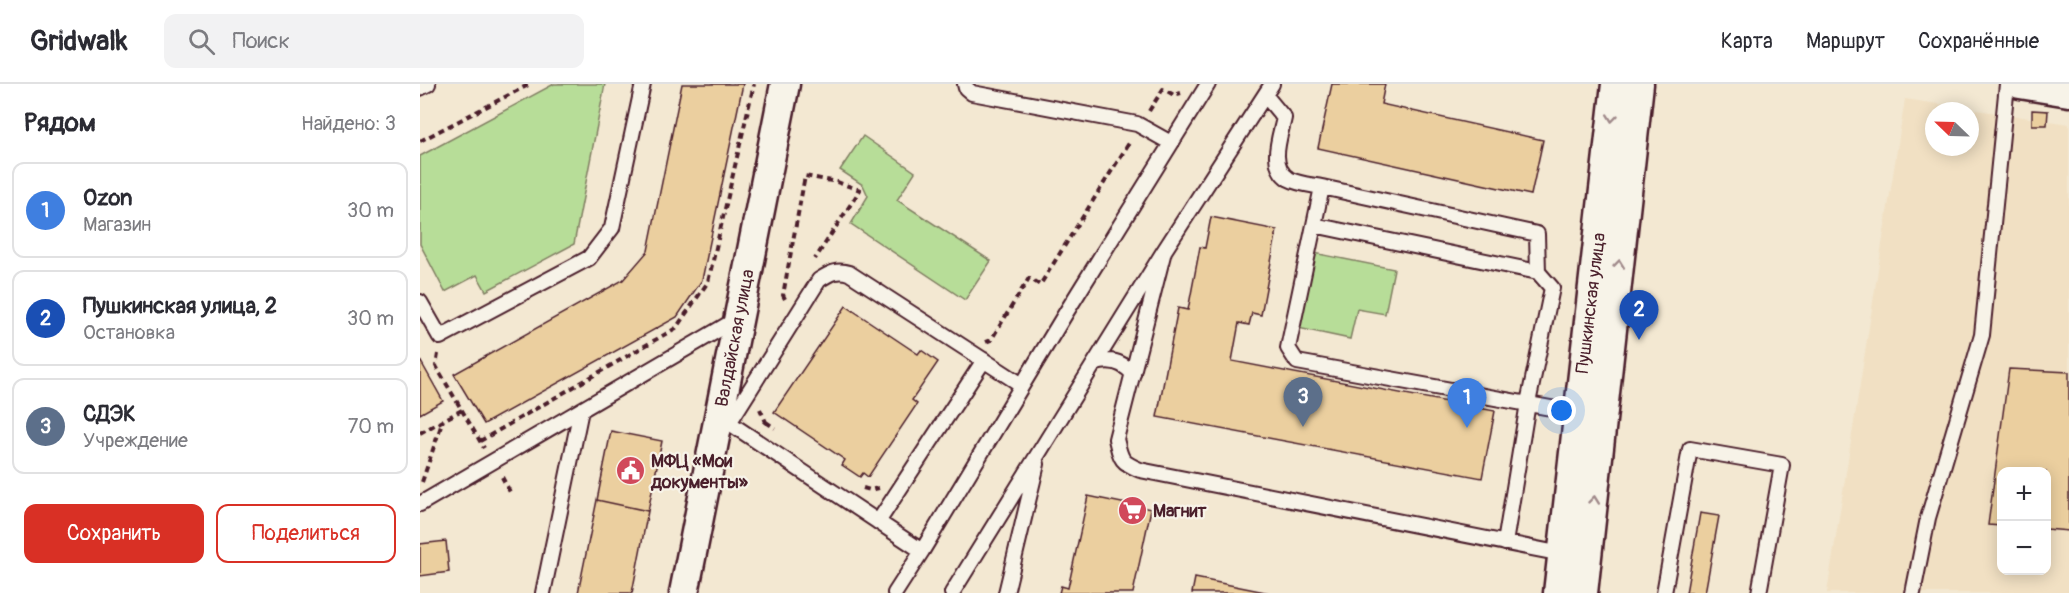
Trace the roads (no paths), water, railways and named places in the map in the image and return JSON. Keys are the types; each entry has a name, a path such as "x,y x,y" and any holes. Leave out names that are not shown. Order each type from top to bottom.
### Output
{"street":[{"name":"Валдайская улица","path":"684,593 724,419 738,319 785,84"},
{"name":"Пушкинская улица","path":"1558,593 1616,84"},
{"name":"Пушкинская улица","path":"1584,593 1639,84"},
{"path":"2020,84 2069,93"}],"lane":[{"path":"420,88 428,84"},
{"path":"420,302 440,337 589,258 612,228 643,84"},
{"path":"965,84 972,93 1140,126 1171,143"},
{"path":"895,593 1208,84"},
{"path":"1913,593 1928,518 1982,335 2007,84"},
{"path":"952,593 1164,251 1268,89 1284,118 1276,155 1279,170 1290,180 1537,234 1538,272"},
{"path":"1322,187 1288,348 1297,362 1578,413"},
{"path":"1314,225 1538,272 1552,288 1528,403 1505,543"},
{"path":"1164,251 1116,439 1125,464 1140,470 1562,554"},
{"path":"922,551 724,419 819,280 840,270 849,273 1022,385"},
{"path":"420,504 738,319"},
{"path":"878,522 984,360"},
{"path":"1094,364 1118,362 1133,374"},
{"path":"543,593 581,410"},
{"path":"1664,593 1690,449 1782,465 1759,593"},
{"path":"1006,593 1040,452"}],"place":[{"name":"Пушкинская улица, 2","path":"1639,340"},
{"name":"СДЭК","path":"1303,427"},
{"name":"Ozon","path":"1467,428"},
{"name":"МФЦ «Мои документы»","path":"630,471"},
{"name":"Магнит","path":"1132,511"}]}
